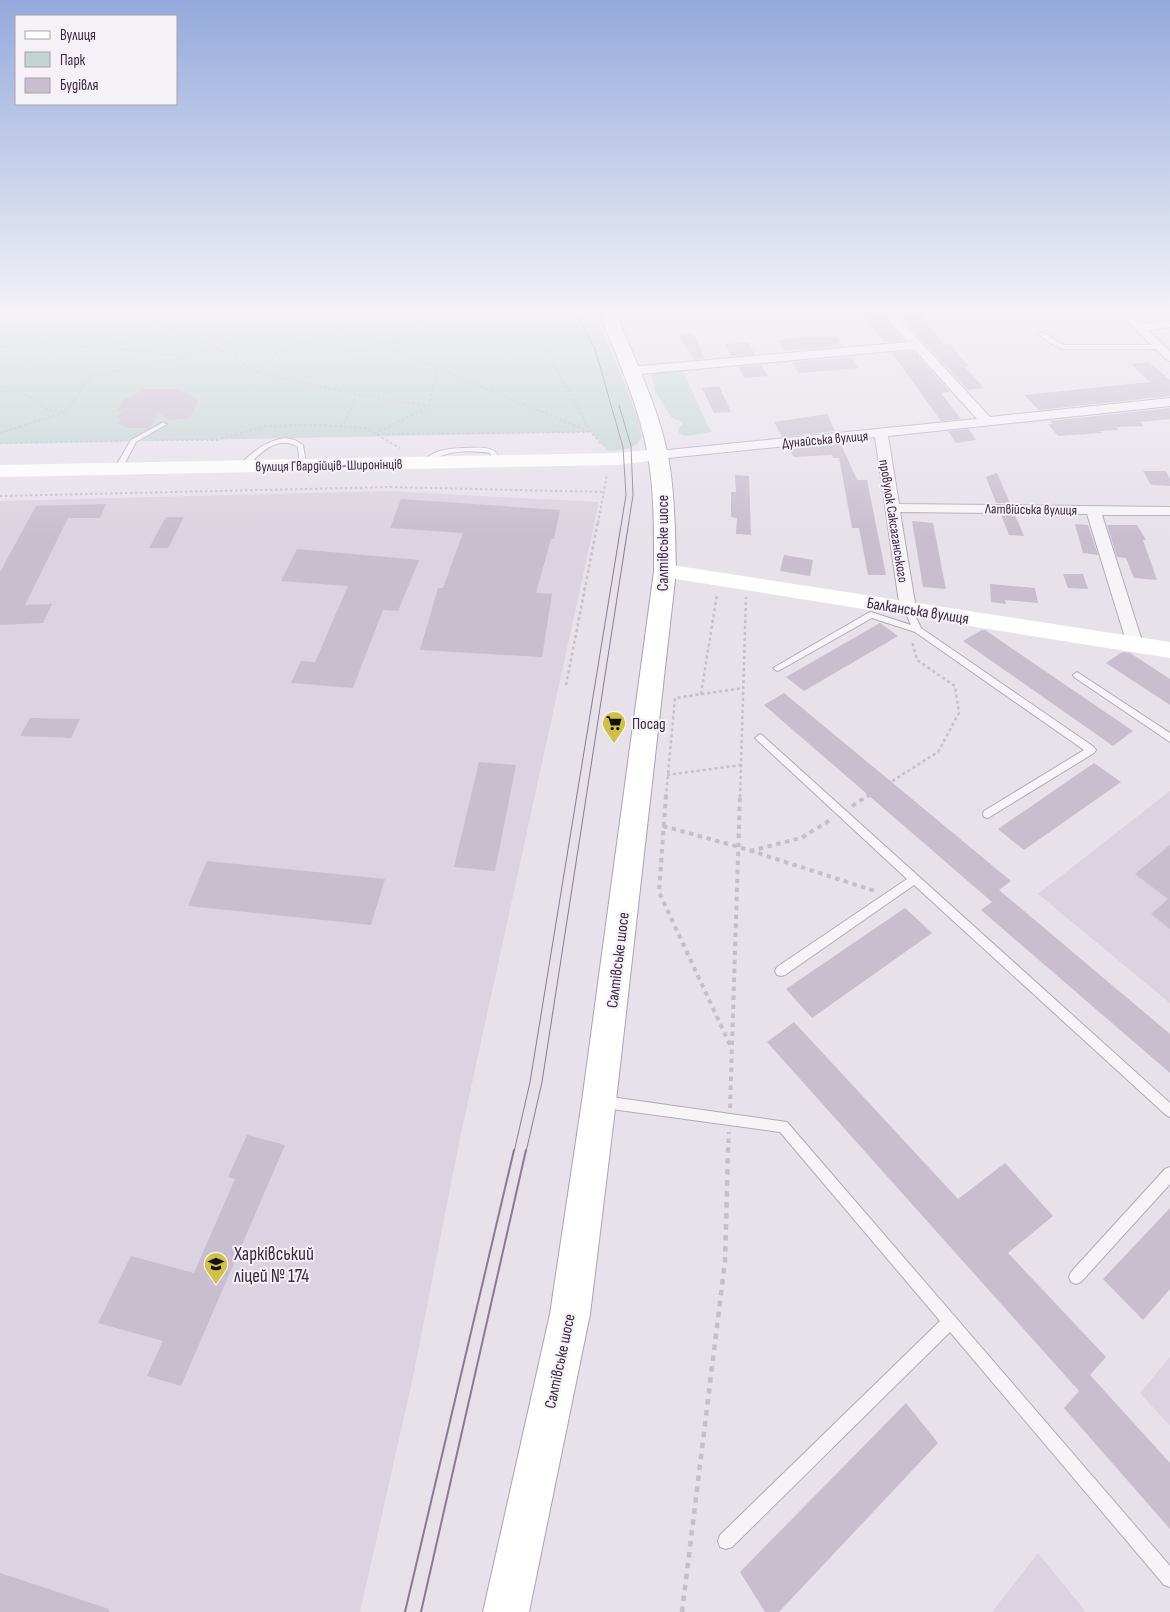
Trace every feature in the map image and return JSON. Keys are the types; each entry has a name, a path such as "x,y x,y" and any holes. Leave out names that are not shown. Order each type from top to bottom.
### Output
{"main road":[{"name":"Салтівське шосе","path":"506,1612 570,1314 599,1102 665,571 663,494 658,455 635,386"},
{"name":"вулиця Гвардійців-Широнінців","path":"0,471 498,462 617,459 658,455"},
{"name":"Балканська вулиця","path":"665,571 747,584 911,622 1135,644 1170,650"}],"street":[{"path":"954,386 987,422"},
{"name":"Дунайська вулиця","path":"658,455 881,434 1170,402"},
{"name":"провулок Саксаганського","path":"881,434 911,622"},
{"name":"Латвійська вулиця","path":"892,508 1170,511"},
{"path":"1093,510 1135,644"}],"lane":[{"path":"118,469 133,441 164,424"},
{"path":"777,668 871,615 911,622 1091,750 988,814"},
{"path":"1078,675 1170,738"},
{"path":"760,738 1170,1110"},
{"path":"781,971 915,879"},
{"path":"599,1102 783,1126 1170,1580"},
{"path":"1076,1277 1170,1174"},
{"path":"726,1541 950,1322"}],"path":[{"path":"0,433 66,412 83,386"},
{"path":"319,386 354,394 429,406"},
{"path":"434,386 429,406 374,434 591,432"},
{"path":"482,386 591,432"},
{"path":"566,386 591,432"},
{"path":"0,392 25,394 48,410 66,412"},
{"path":"341,427 354,405 354,394"},
{"path":"0,443 87,441"},
{"path":"0,496 390,487 604,492 566,685"},
{"path":"701,694 719,579"},
{"path":"682,1612 725,1262 747,584"},
{"path":"750,851 801,838 938,752 959,713 955,686 917,660 911,622"},
{"path":"732,1049 659,892 667,775 675,698 744,688"},
{"path":"667,775 741,765"},
{"path":"663,826 739,847 890,896"}],"shaded area":[{"path":"386,491 599,502 460,1138 413,1377 360,1612 0,1612 0,501"},
{"path":"1170,791 1170,1003 1038,894"},
{"path":"1170,1357 1170,1426 1140,1393"},
{"path":"1038,1553 1086,1612 992,1612"}],"green space":[{"path":"0,386 626,386 636,413 641,437 636,445 632,447 608,451 591,432 0,444"},
{"path":"654,386 690,386 711,432 685,436 679,433 678,429 683,423 671,417"}],"building":[{"path":"719,386 731,412 714,413 702,388"},
{"path":"916,386 945,386 950,392 941,393 961,419 941,421"},
{"path":"965,386 982,386 984,388 968,390"},
{"path":"1109,386 1170,386 1170,396 1039,410 1024,395"},
{"path":"146,389 179,389 199,400 190,418 170,420 158,412 151,426 147,428 126,428 118,424 121,419 117,419 122,411 116,411 124,399"},
{"path":"1170,408 1170,419 1140,422 1144,426 1116,427 1119,430 1100,431 1102,433 1058,436 1048,424 1053,424 1050,421"},
{"path":"827,414 835,431 782,437 774,422"},
{"path":"969,429 976,440 956,443 948,431"},
{"path":"840,442 857,480 867,480 886,575 868,575 859,528 852,528 839,458 833,458 832,455 794,457 788,448"},
{"path":"1143,471 1166,471 1170,479 1170,486 1151,485"},
{"path":"997,473 1010,503 996,503 986,477"},
{"path":"735,475 749,476 751,535 736,534 737,518 731,517 731,492 736,492"},
{"path":"401,499 560,510 554,539 551,539 536,593 552,594 542,657 420,650 438,588 443,588 463,533 390,528"},
{"path":"106,504 100,518 68,518 25,605 52,604 43,623 0,625 0,572 36,506"},
{"path":"1001,515 1015,515 1024,536 1009,535"},
{"path":"166,517 184,517 168,548 149,548"},
{"path":"912,521 933,523 946,589 923,587"},
{"path":"1075,524 1088,525 1098,555 1083,553"},
{"path":"1107,525 1137,525 1146,540 1143,540 1157,580 1134,578 1126,558 1117,557"},
{"path":"297,549 419,560 398,611 383,610 353,688 291,683 301,661 315,662 348,586 281,581"},
{"path":"784,555 813,560 810,576 780,571"},
{"path":"1063,574 1083,574 1088,589 1068,588"},
{"path":"990,584 1035,588 1038,603 1005,600 1006,604 991,602"},
{"path":"880,623 898,636 804,691 786,677"},
{"path":"985,630 1133,731 1113,746 963,641"},
{"path":"1122,652 1130,653 1170,679 1170,705 1106,663"},
{"path":"784,693 1011,881 999,890 1170,1034 1170,1073 981,910 992,902 764,705"},
{"path":"30,718 80,719 71,738 20,736"},
{"path":"479,762 516,765 495,871 454,867"},
{"path":"1094,763 1121,782 1024,850 998,829"},
{"path":"1170,845 1170,929 1151,914 1168,899 1135,874"},
{"path":"207,861 385,879 371,925 188,906"},
{"path":"905,908 932,933 812,1018 786,989"},
{"path":"794,1022 958,1199 1005,1163 1053,1216 1008,1253 1106,1357 1090,1375 1170,1463 1170,1529 1064,1408 1079,1391 767,1042"},
{"path":"247,1135 285,1145 181,1386 147,1376 163,1341 98,1323 131,1256 194,1273 235,1179 228,1177"},
{"path":"1170,1208 1170,1289 1143,1320 1103,1279"},
{"path":"906,1403 938,1443 779,1612 765,1612 740,1572"},
{"path":"0,1573 109,1609 109,1612 0,1612"}],"tram line":[{"path":"514,1152 530,1082 626,495 623,447 606,386"},
{"path":"526,1152 542,1082 633,495 631,446 619,405"},
{"path":"405,1612 514,1150"},
{"path":"421,1612 526,1150"}],"place":[{"name":"Посад","path":"614,744"},
{"name":"Харківський ліцей № 174","path":"216,1285"}]}
